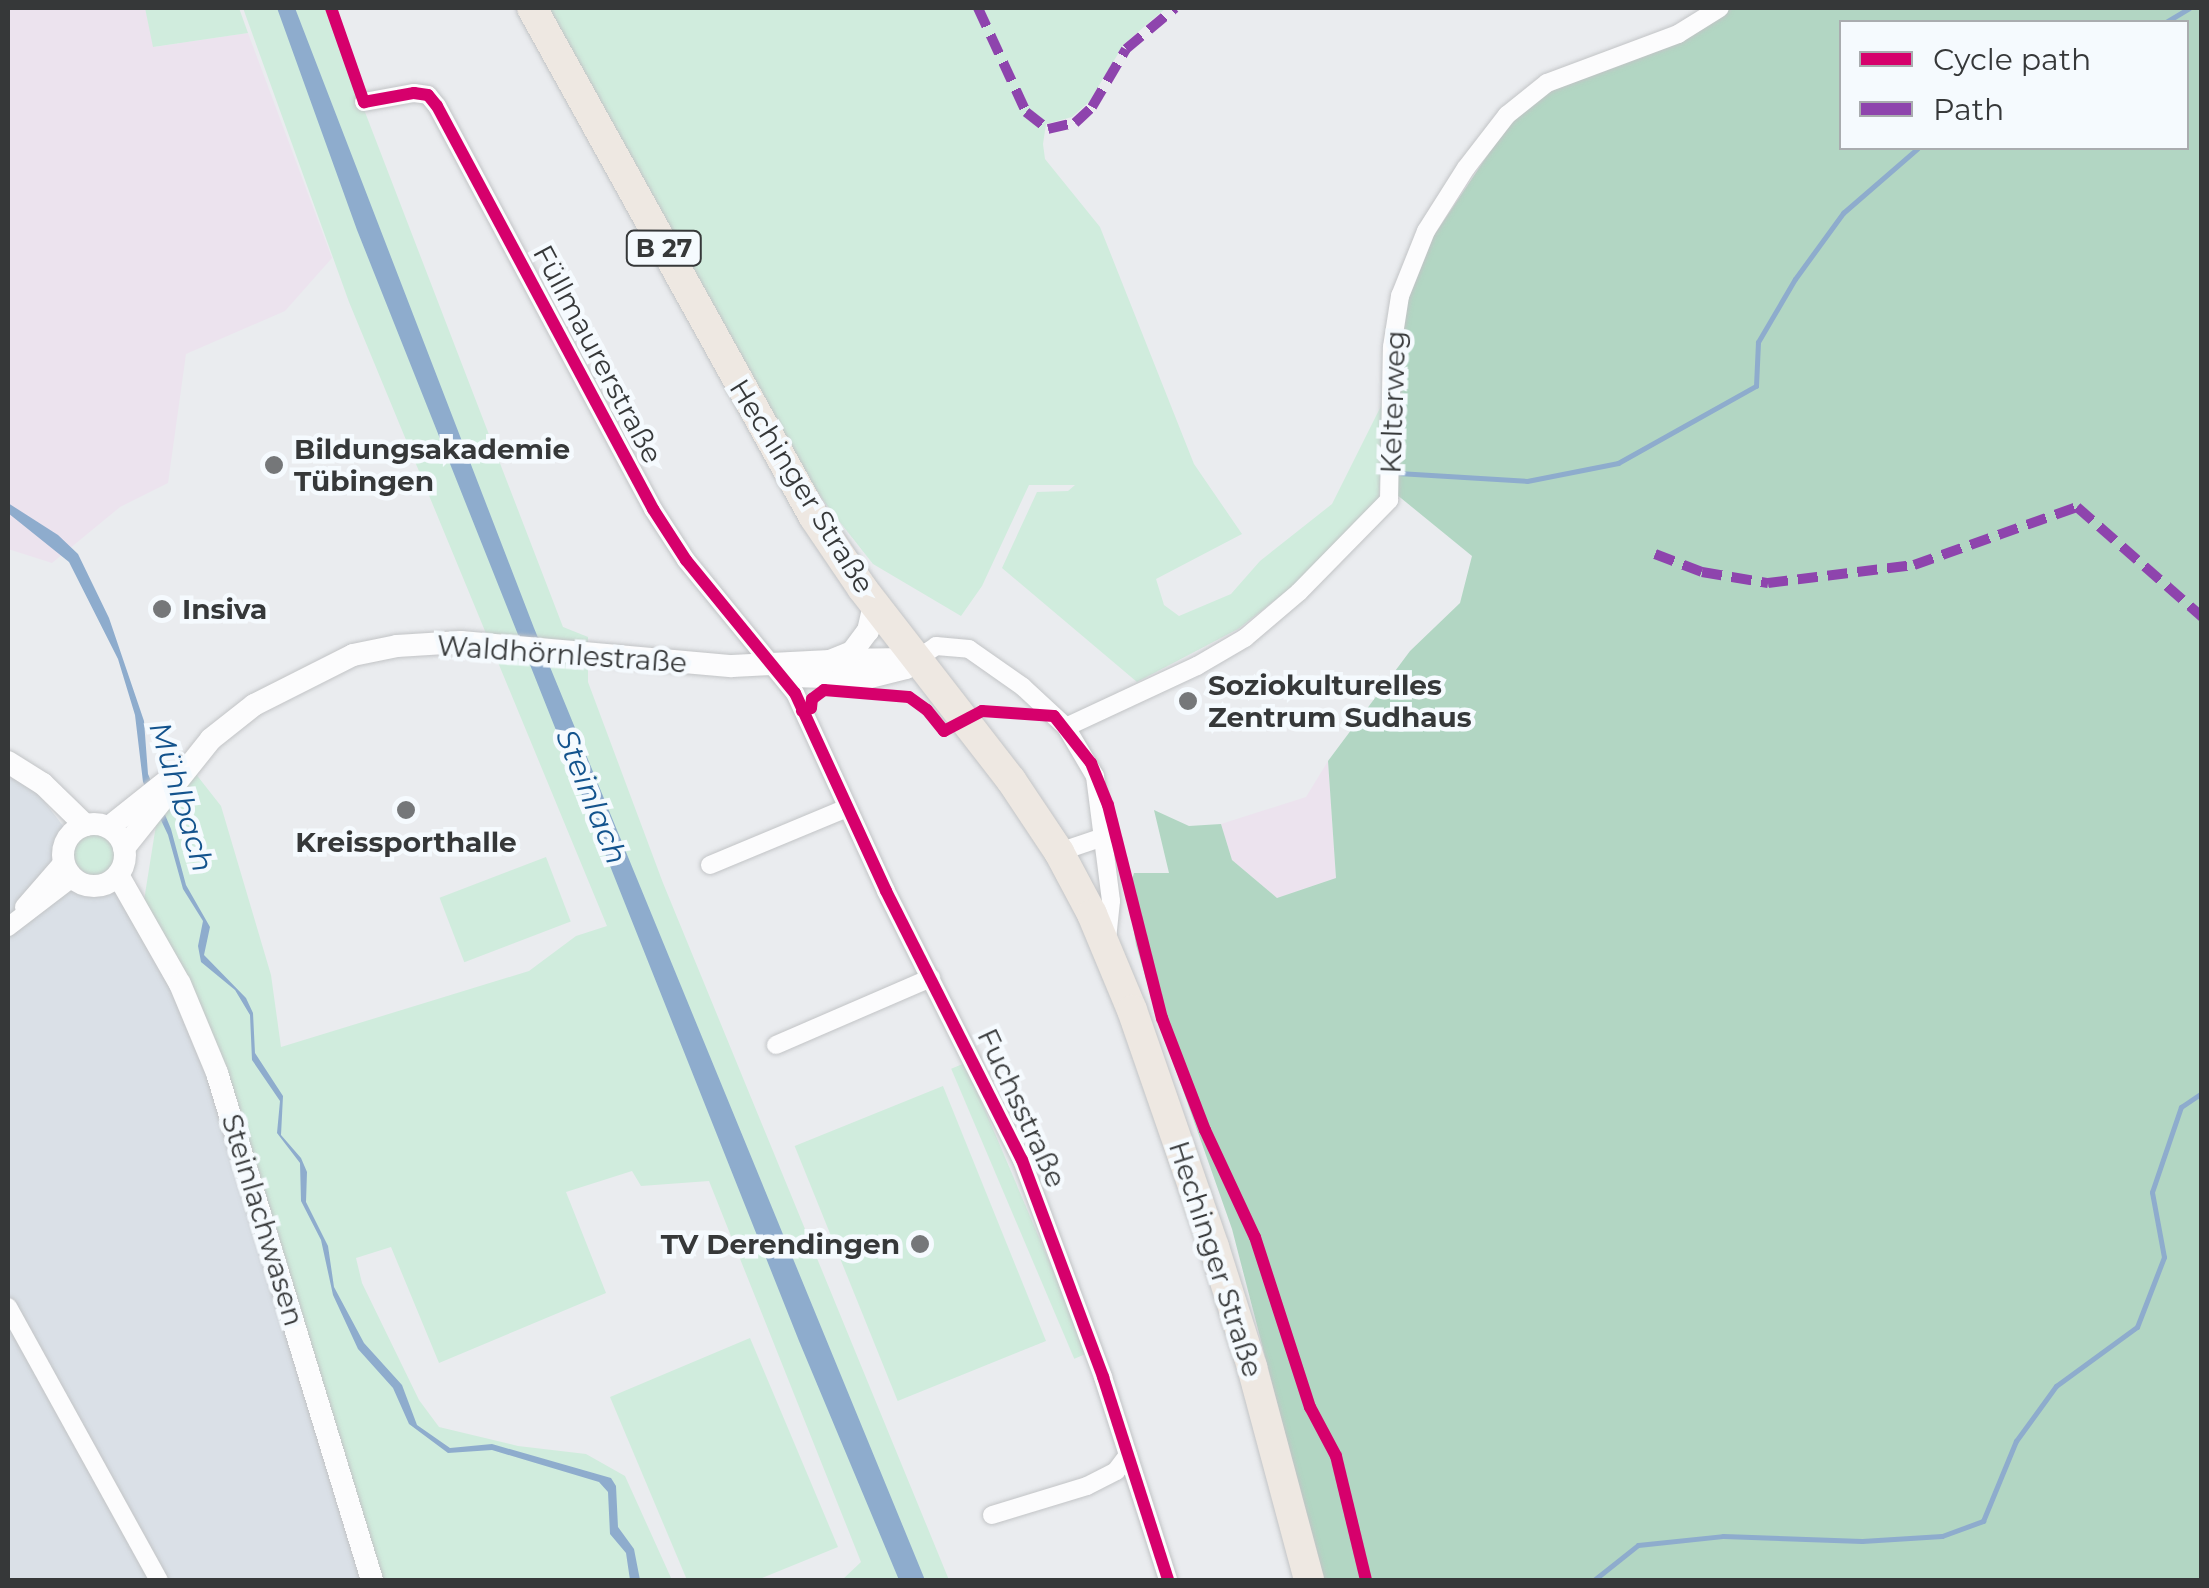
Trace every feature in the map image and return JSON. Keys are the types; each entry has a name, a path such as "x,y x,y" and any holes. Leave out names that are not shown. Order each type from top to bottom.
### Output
{"main road":[{"name":"Hechinger Straße","path":"532,8 779,458 874,604 1011,780 1059,852 1106,943 1247,1350 1309,1580"}],"street":[{"name":"Kelterweg","path":"1066,727 1196,666 1245,638 1299,592 1389,500 1392,347 1400,296 1426,231 1466,168 1507,115 1547,84 1678,34 1720,8"},
{"name":"Füllmaurerstraße","path":"364,102 414,93 428,95 438,106 653,508 686,560 778,670"},
{"path":"830,660 852,652 868,631 874,604"},
{"name":"Waldhörnlestraße","path":"124,848 143,810 254,705 354,655 415,644 485,645 866,678 906,668 936,646 958,644"},
{"name":"Hechinger Straße","path":"958,644 1023,687 1066,727 1091,764 1112,912 1106,943"},
{"name":"Waldhörnlestraße","path":"778,670 830,660 917,658"},
{"name":"Fuchsstraße","path":"778,670 1022,1160 1128,1455 1168,1580"},
{"path":"14,766 81,826 124,848 118,875 92,886 67,870"},
{"path":"710,865 847,808"},
{"name":"Waldhörnlestraße","path":"81,826 143,810"},
{"path":"11,924 67,870 81,826"},
{"path":"1059,852 1103,837"},
{"name":"Steinlachwasen","path":"118,875 180,984 217,1073 372,1580"},
{"path":"776,1045 931,978"},
{"path":"8,1307 159,1580"},
{"path":"992,1515 1087,1486 1116,1470 1128,1455"}],"shaded area":[{"path":"8,8 145,8 154,47 248,33 332,258 285,311 186,354 168,483 120,507 52,563 8,549"},
{"path":"1328,761 1336,878 1277,898 1232,860 1221,824 1306,797"},
{"path":"8,762 20,770 70,835 118,875 180,984 372,1580 8,1580"}],"green space":[{"path":"145,8 239,8 248,33 153,47"},
{"path":"243,8 325,8 563,627 588,637 588,682 663,883 949,1580 842,1580 861,1562 709,1181 641,1186 632,1171 566,1192 606,1293 439,1363 391,1247 356,1258 362,1283 419,1400 439,1427 518,1446 586,1454 625,1476 672,1580 372,1580 237,1131 142,913 156,825 188,764 221,806 271,975 281,1047 529,971 576,936 607,926 349,302"},
{"path":"548,8 1166,8 1124,44 1089,102 1072,117 1046,124 1043,144 1045,159 1100,227 1194,464 1242,534 1156,579 1164,605 1179,616 1231,594 1260,561 1332,504 1384,400 1379,499 1292,587 1238,629 1137,682 1002,568 1037,492 1068,491 1075,485 1029,485 982,586 961,616 873,564 828,507 792,453"},
{"path":"1729,8 2201,8 2201,1580 1323,1580 1232,1229 1159,1022 1136,945 1128,892 1134,873 1169,873 1154,810 1189,826 1221,824 1232,860 1277,898 1336,878 1328,761 1410,651 1460,603 1472,556 1396,494 1400,348 1407,302 1433,237 1511,120 1551,88"},
{"path":"95,833 110,839 116,854 110,869 95,875 80,869 74,854 80,839"},
{"path":"546,857 571,921 464,962 440,898"},
{"path":"965,1063 1088,1353 1074,1359 951,1069"},
{"name":"TV Derendingen","path":"943,1086 1046,1341 898,1401 795,1146"},
{"path":"750,1338 838,1547 757,1580 687,1580 610,1397"}],"water":[{"name":"Steinlach","path":"277,8 295,8 534,628 925,1580 899,1580 799,1341 357,230"},
{"path":"8,503 58,535 78,554 109,618 144,721 148,774 171,829 186,885 210,927 204,955 246,998 253,1013 255,1053 283,1096 281,1135 301,1158 307,1172 306,1202 328,1246 334,1287 364,1343 402,1385 417,1425 450,1448 492,1444 611,1478 616,1486 618,1527 634,1549 640,1580 630,1580 626,1553 610,1534 608,1492 599,1482 492,1450 448,1453 409,1424 393,1388 358,1349 333,1295 321,1240 301,1201 300,1163 277,1133 280,1101 252,1060 250,1015 235,990 201,962 198,946 203,921 183,889 168,835 143,782 135,715 118,659 69,562 8,513"}],"waterway":[{"path":"2169,20 2189,8"},
{"path":"1398,473 1527,481 1618,463 1756,386 1758,342 1795,279 1843,213 1916,150"},
{"path":"1594,1580 1638,1545 1723,1536 1862,1541 1942,1536 1983,1521 2016,1441 2056,1386 2137,1327 2164,1257 2152,1192 2181,1107 2202,1093"}],"marked path":[{"path":"978,8 1026,112 1048,129 1075,123 1092,107 1126,49 1175,8"},
{"path":"1655,554 1702,572 1768,583 1914,565 2077,507 2202,617"}],"cycle path":[{"path":"331,8 364,102 414,93 428,95 437,106 653,509 686,560 795,693 886,891 1022,1160 1103,1377 1168,1580"},
{"path":"802,711 811,708 812,699 824,690 909,697 927,710 944,731 982,711 1054,716 1091,763 1108,805 1162,1018 1205,1130 1255,1237 1310,1407 1336,1456 1366,1580"}],"place":[{"name":"Bildungsakademie Tübingen","path":"274,465"},
{"name":"Insiva","path":"162,609"},
{"name":"Soziokulturelles Zentrum Sudhaus","path":"1188,701"},
{"name":"Kreissporthalle","path":"406,810"},
{"name":"TV Derendingen","path":"920,1244"}],"water label":[{"name":"Mühlbach","path":"181,797"}]}
